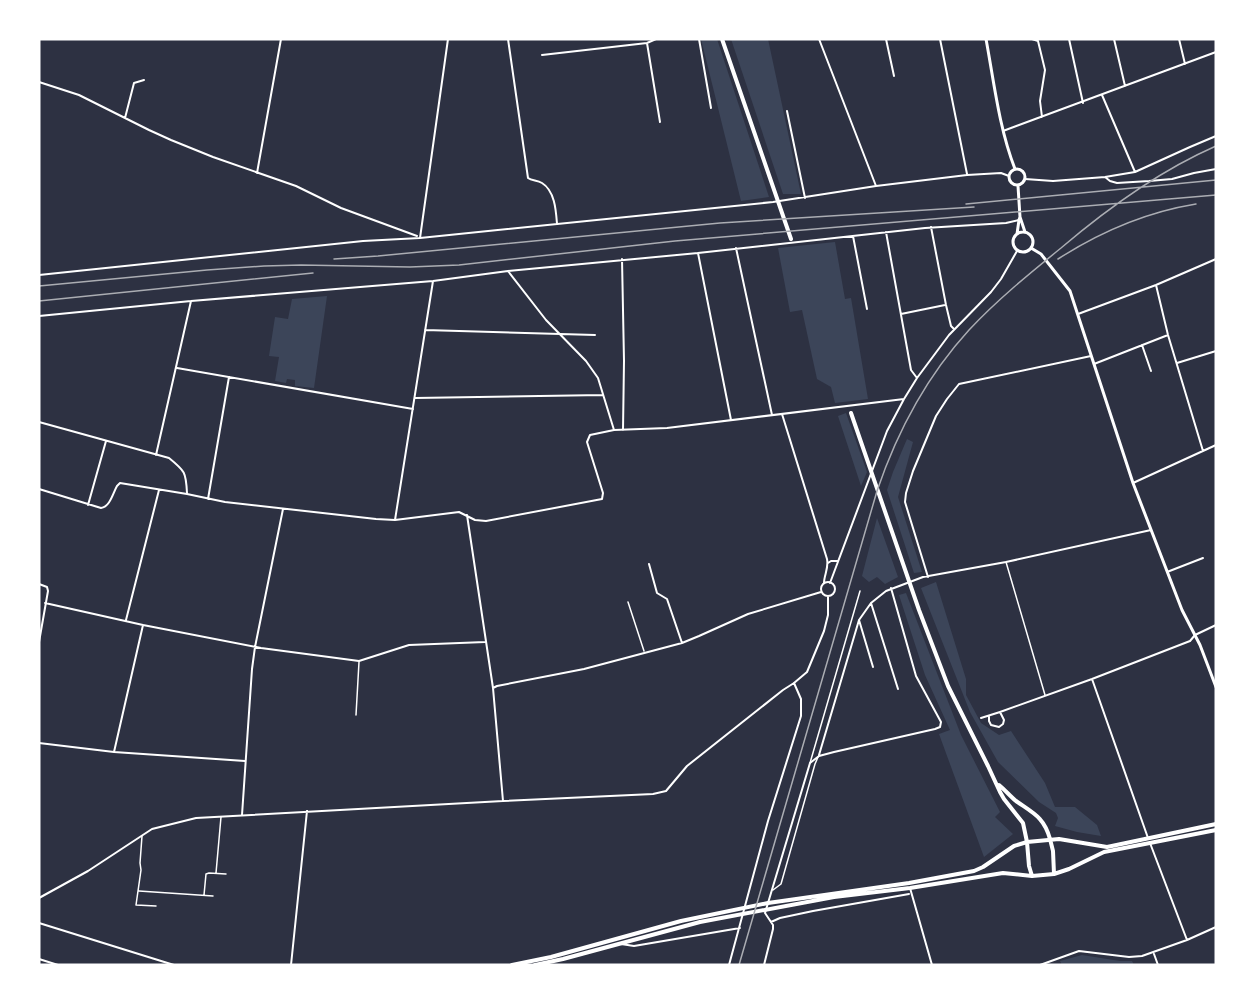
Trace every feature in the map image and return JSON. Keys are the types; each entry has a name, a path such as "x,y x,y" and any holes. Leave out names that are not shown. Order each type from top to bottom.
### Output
{"main road":[{"path":"722,39 791,239"},
{"path":"851,414 927,634 948,686 1004,800 1023,823 1032,876"},
{"path":"996,782 1015,800 1035,812 1047,828 1053,851 1054,874"},
{"path":"512,965 699,918 1004,873 1032,876 1054,874 1104,852 1216,824"},
{"path":"535,965 547,964 775,902 909,883 974,871 984,867 1014,846 1028,842 1050,839 1071,840 1107,847 1216,830"}],"street":[{"path":"257,173 281,39"},
{"path":"420,237 448,39"},
{"path":"508,39 528,178 541,183 550,192 555,204 557,224"},
{"path":"542,55 647,43 656,39"},
{"path":"699,39 711,108"},
{"path":"819,39 876,186"},
{"path":"886,39 894,76"},
{"path":"940,39 967,175"},
{"path":"986,39 1008,151 1015,169"},
{"path":"1032,39 1038,41 1045,70 1040,101 1042,117"},
{"path":"1069,39 1083,102"},
{"path":"1114,39 1125,86"},
{"path":"1179,39 1185,64"},
{"path":"647,43 660,122"},
{"path":"1004,131 1216,52"},
{"path":"126,118 134,83 144,81"},
{"path":"39,82 79,95 171,140 296,186 341,208 420,237"},
{"path":"1102,95 1135,172"},
{"path":"787,111 805,198"},
{"path":"1025,179 1053,181 1135,172 1216,136"},
{"path":"1015,169 1009,176 1010,182 1018,185"},
{"path":"1015,169 1023,171 1025,179"},
{"path":"1105,177 1117,183 1149,181 1216,169"},
{"path":"39,275 390,238 402,239 784,201 876,186 967,175 1001,173 1009,176"},
{"path":"1018,185 1025,179"},
{"path":"1018,185 1020,218 1017,234 1012,242 1017,250 1026,252 1031,248 1032,239 1025,232 1020,218"},
{"path":"39,316 433,281 508,271 931,227 1006,223 1020,218"},
{"path":"931,227 946,305 951,326 954,329"},
{"path":"402,239 405,232"},
{"path":"886,232 911,370 916,378"},
{"path":"1017,234 1025,232"},
{"path":"853,236 867,309"},
{"path":"736,248 772,415"},
{"path":"1031,248 1041,254 1070,291 1133,483 1182,610 1216,687"},
{"path":"831,583 887,431 904,399 916,378 954,329 1001,279 1017,250"},
{"path":"698,253 731,420"},
{"path":"1078,314 1156,285 1216,258"},
{"path":"622,259 623,431"},
{"path":"508,271 546,320 586,361 598,378 614,430"},
{"path":"395,520 433,281"},
{"path":"1156,285 1168,335 1203,451"},
{"path":"156,455 191,301"},
{"path":"901,314 946,305"},
{"path":"425,330 595,335"},
{"path":"1094,364 1168,335"},
{"path":"1143,345 1151,371"},
{"path":"1176,363 1216,351"},
{"path":"928,577 905,502 913,471 936,416 947,399 959,384 1091,356"},
{"path":"177,368 413,409"},
{"path":"208,499 229,377"},
{"path":"415,398 603,395"},
{"path":"39,489 105,508 120,483 225,502 283,509 395,520 459,512 475,520 486,521 602,499 603,493 587,442 590,435 614,430 667,428 904,399"},
{"path":"782,414 828,563 821,592"},
{"path":"39,422 169,458 186,476 187,494"},
{"path":"88,504 106,441"},
{"path":"1133,483 1216,446"},
{"path":"126,620 159,490"},
{"path":"242,814 249,697 255,647 283,509"},
{"path":"467,515 493,688 502,801"},
{"path":"772,892 780,884 859,620 871,603 891,588 923,578 1151,530"},
{"path":"1167,572 1203,558"},
{"path":"828,563 838,561"},
{"path":"1006,562 1045,696"},
{"path":"649,564 657,593 667,599 682,643"},
{"path":"824,584 831,583"},
{"path":"821,592 824,595 832,595 835,591 831,583"},
{"path":"39,584 47,587 48,591 39,642"},
{"path":"809,764 819,756 934,729 941,725 916,676 891,588"},
{"path":"764,965 773,929 765,913 860,591"},
{"path":"493,688 584,669 682,643 748,614 821,592"},
{"path":"39,898 88,871 152,829 196,818 653,794 666,791 687,766 807,672 824,631 828,615 828,596"},
{"path":"628,602 644,652"},
{"path":"45,603 276,651 359,661 409,645 485,642"},
{"path":"871,603 898,689"},
{"path":"859,620 873,667"},
{"path":"114,752 143,625"},
{"path":"981,718 1190,641 1195,635 1216,625"},
{"path":"356,715 359,661"},
{"path":"1092,679 1187,940"},
{"path":"729,965 768,821 801,716 801,699 794,683"},
{"path":"989,716 991,725 999,727 1004,720 1000,712"},
{"path":"39,743 114,752 245,761"},
{"path":"291,965 307,811"},
{"path":"216,873 221,816"},
{"path":"142,835 141,870 136,905 156,906"},
{"path":"204,896 206,874 226,874"},
{"path":"910,888 932,965"},
{"path":"138,891 213,896"},
{"path":"771,922 813,911 909,894"},
{"path":"39,923 174,965"},
{"path":"1040,965 1079,951 1129,957 1153,953 1216,927"},
{"path":"619,944 634,946 740,928"},
{"path":"1153,953 1158,965"},
{"path":"39,959 58,965"}],"shaded area":[{"path":"701,39 717,39 769,197 741,201"},
{"path":"731,39 768,39 801,194 783,194"},
{"path":"835,242 845,299 851,298 868,399 835,403 831,387 817,379 802,310 790,312 778,248"},
{"path":"327,296 314,388 295,386 295,380 287,379 286,383 275,381 279,357 269,356 275,317 288,319 292,299"},
{"path":"846,413 867,472 861,486 838,416"},
{"path":"907,439 913,442 898,497 922,572 914,573 887,490"},
{"path":"877,518 898,577 885,584 877,577 869,582 862,576"},
{"path":"936,582 966,679 966,695 981,723 999,735 1011,731 1045,783 1055,807 1075,807 1097,825 1101,836 1055,826 1058,818 1056,813 1039,802 998,762 970,712 921,588"},
{"path":"906,593 961,735 1000,812 995,817 1013,834 984,857 939,734 950,730 925,675 899,595"},
{"path":"1082,955 1132,961 1134,965 1062,965 1060,961"}],"railway":[{"path":"739,965 877,491 894,447 915,406 940,366 969,330 1014,288 1097,219 1135,191 1174,167 1216,146"},
{"path":"966,204 1216,180"},
{"path":"39,286 264,266 459,265 675,241 1216,195"},
{"path":"1058,259 1124,224 1160,212 1196,204"},
{"path":"334,259 720,223 974,207"},
{"path":"39,301 313,273"}]}
